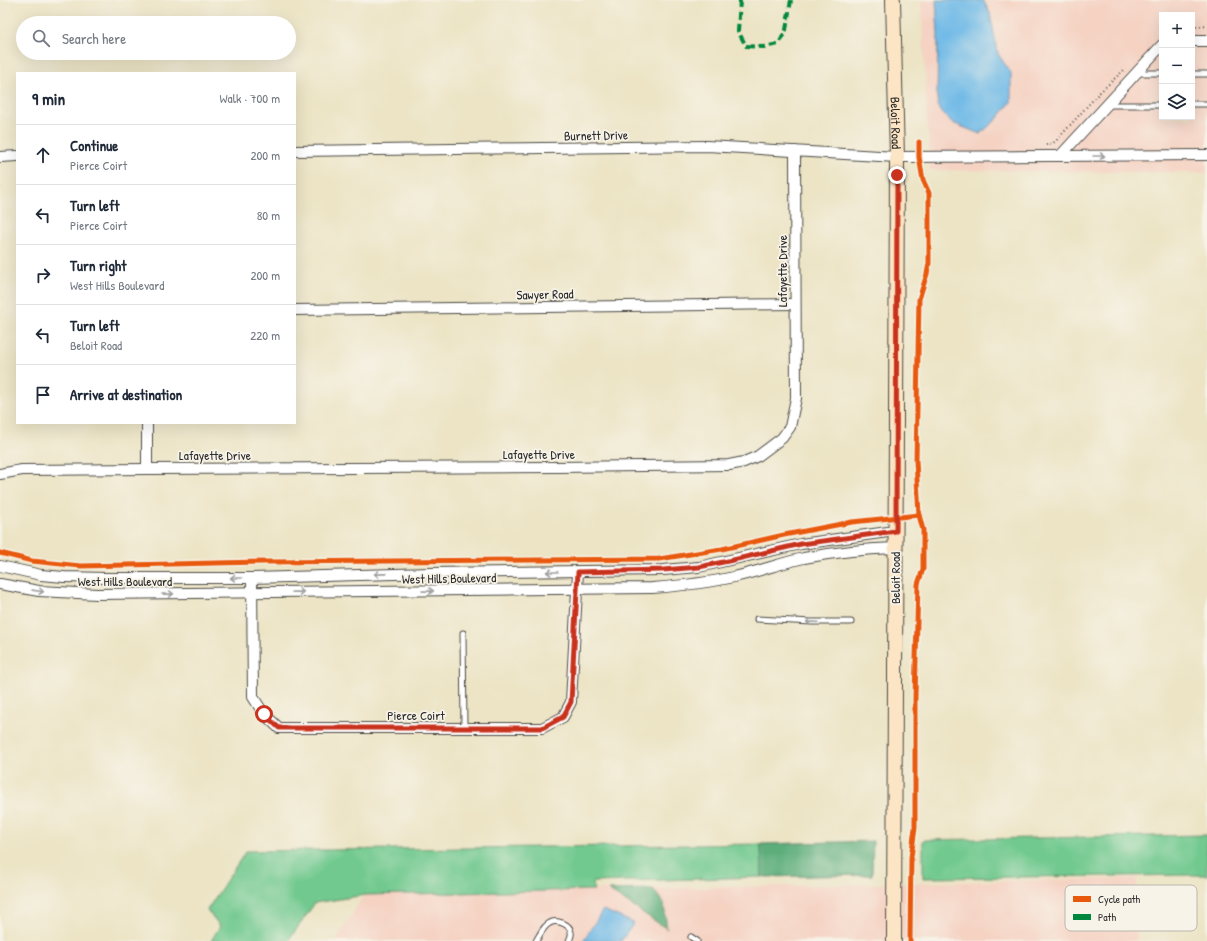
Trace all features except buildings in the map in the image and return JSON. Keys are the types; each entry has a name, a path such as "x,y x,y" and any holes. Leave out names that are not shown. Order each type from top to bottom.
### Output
{"main road":[{"name":"Beloit Road","path":"893,0 898,157 894,941"}],"street":[{"path":"1195,41 1207,41"},
{"path":"1060,156 1159,48"},
{"name":"Burnett Drive","path":"296,151 707,146 898,157 1207,155"},
{"name":"Lafayette Drive","path":"0,474 22,470 558,467 729,465 744,462 758,456 782,438 790,427 796,398 795,151"},
{"path":"0,157 16,156"},
{"name":"Sawyer Road","path":"296,310 795,304"},
{"path":"147,424 148,469"},
{"name":"West Hills Boulevard","path":"0,566 41,575 64,577 252,578 431,573 663,570 699,567 801,544 896,531"},
{"name":"West Hills Boulevard","path":"0,584 39,591 76,594 652,588 685,585 734,577 803,559 834,553 868,549 896,548"},
{"name":"Pierce Coirt","path":"252,578 253,697 264,714 279,728 542,728 563,717 571,702 578,572"}],"lane":[{"path":"1136,73 1159,73"},
{"path":"1195,74 1207,74"},
{"path":"1195,104 1207,104"},
{"path":"1107,105 1159,105"},
{"path":"757,619 812,622 851,622"},
{"path":"463,633 464,728"},
{"path":"536,941 544,928 550,923 555,922 564,924 571,930 572,934 568,941"},
{"path":"691,937 697,941"}],"path":[{"path":"1195,28 1207,26"},
{"path":"1046,145 1054,142 1100,92 1127,67"}],"shaded area":[{"path":"921,0 1207,0 1207,173 930,170"},
{"path":"1137,878 1137,885 1065,885 1065,931 1137,931 1137,941 336,941 364,895"}],"green space":[{"path":"1207,835 1207,875 923,878 923,840"},
{"path":"873,841 872,875 762,877 761,844"},
{"path":"761,844 762,877 593,882 594,890 365,895 315,903 288,941 211,941 220,926 207,910 246,851"},
{"path":"653,889 664,904 667,929 608,890"}],"water":[{"path":"936,0 983,0 990,13 998,54 1011,73 1011,102 997,119 980,134 953,123 939,110 937,98 938,34"},
{"path":"603,910 634,923 621,941 583,941"}],"marked path":[{"path":"740,0 738,31 746,46 763,47 779,44 786,30 791,0"}],"cycle path":[{"path":"910,941 911,857 915,828 915,697 918,584 923,569 923,530 919,515 916,461 919,299 929,263 929,193 923,180 919,157 919,142"},
{"path":"0,553 32,561 81,566 266,562 659,559 722,549 852,522 919,515"}],"route":[{"path":"264,714 279,728 542,728 563,717 571,702 578,572 663,570 699,567 801,544 896,531 897,175"}]}
